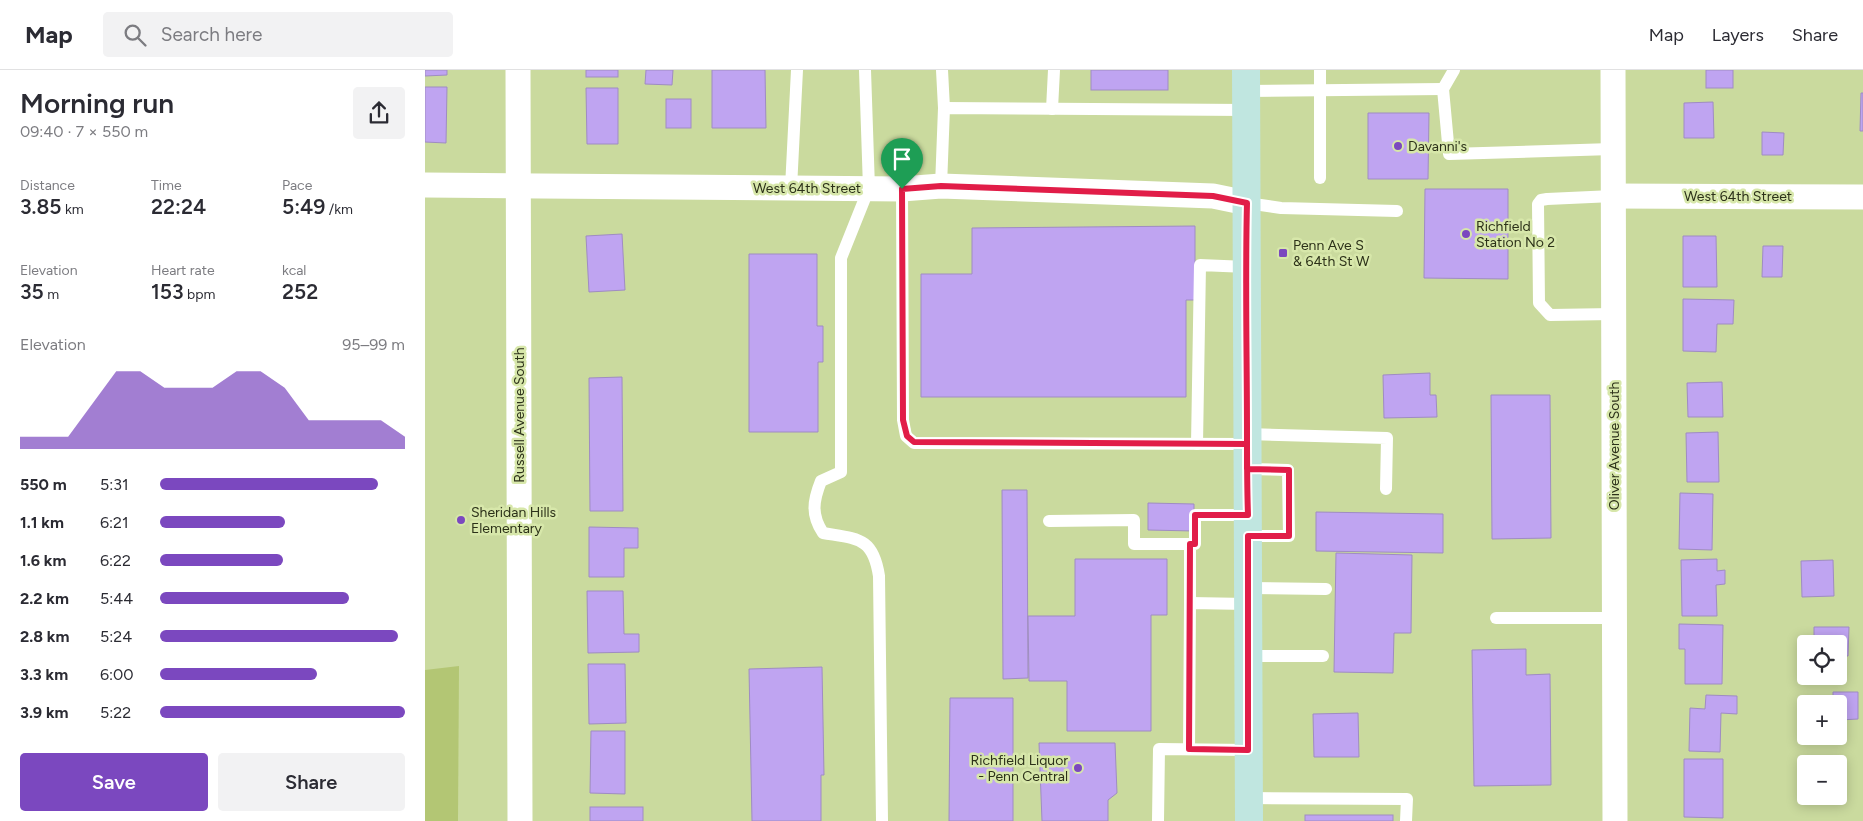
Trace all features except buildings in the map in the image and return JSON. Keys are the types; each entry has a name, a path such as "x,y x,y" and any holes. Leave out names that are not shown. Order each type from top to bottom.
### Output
{"main road":[{"path":"1246,90 1249,809"}],"street":[{"name":"Russell Avenue South","path":"518,70 520,821"},
{"name":"Oliver Avenue South","path":"1613,70 1616,618 1615,821"},
{"name":"West 64th Street","path":"425,185 902,189 941,186 1213,196 1247,203"},
{"name":"West 64th Street","path":"1613,196 1863,197"}],"lane":[{"path":"791,188 797,70"},
{"path":"865,70 869,188 841,258 841,472 821,481 816,494 815,520 823,533 862,542 871,549 877,564 879,576 882,821"},
{"path":"941,186 944,108 942,70"},
{"path":"1053,70 1053,109"},
{"path":"1320,70 1320,178"},
{"path":"1454,70 1443,89 1449,154 1612,149"},
{"path":"944,108 1053,109 1246,90 1443,89"},
{"path":"902,189 903,420 907,436 914,442 1197,444 1247,449 1387,438 1386,489"},
{"path":"1613,196 1547,199 1541,200 1538,204 1539,303 1542,308 1550,315 1614,314"},
{"path":"1247,203 1281,208 1397,211"},
{"path":"1197,444 1200,265 1247,267"},
{"path":"1049,521 1134,520 1134,544 1195,544 1195,515 1289,536 1289,470 1247,449"},
{"path":"1189,749 1190,544"},
{"path":"1190,604 1248,596 1326,589"},
{"path":"1496,618 1616,618"},
{"path":"1248,656 1323,656"},
{"path":"1158,821 1159,749 1248,750"},
{"path":"1249,809 1407,799 1407,821"}],"green space":[{"path":"459,666 458,821 425,821 425,670"}],"place":[{"name":"Davanni's","path":"1398,146"},
{"name":"Richfield Station No 2","path":"1466,234"},
{"name":"Penn Ave S & 64th St W","path":"1283,253"},
{"name":"Sheridan Hills Elementary","path":"461,520"},
{"name":"Richfield Liquor - Penn Central","path":"1078,768"}],"route":[{"path":"902,189 903,420 907,436 914,442 1247,444 1247,469 1289,470 1289,536 1248,536 1248,750 1189,749 1190,544 1195,544 1195,515 1248,515 1247,469 1247,444 1247,434 1247,309 1247,267 1247,226 1247,203 1213,196 941,186 902,189"}]}
